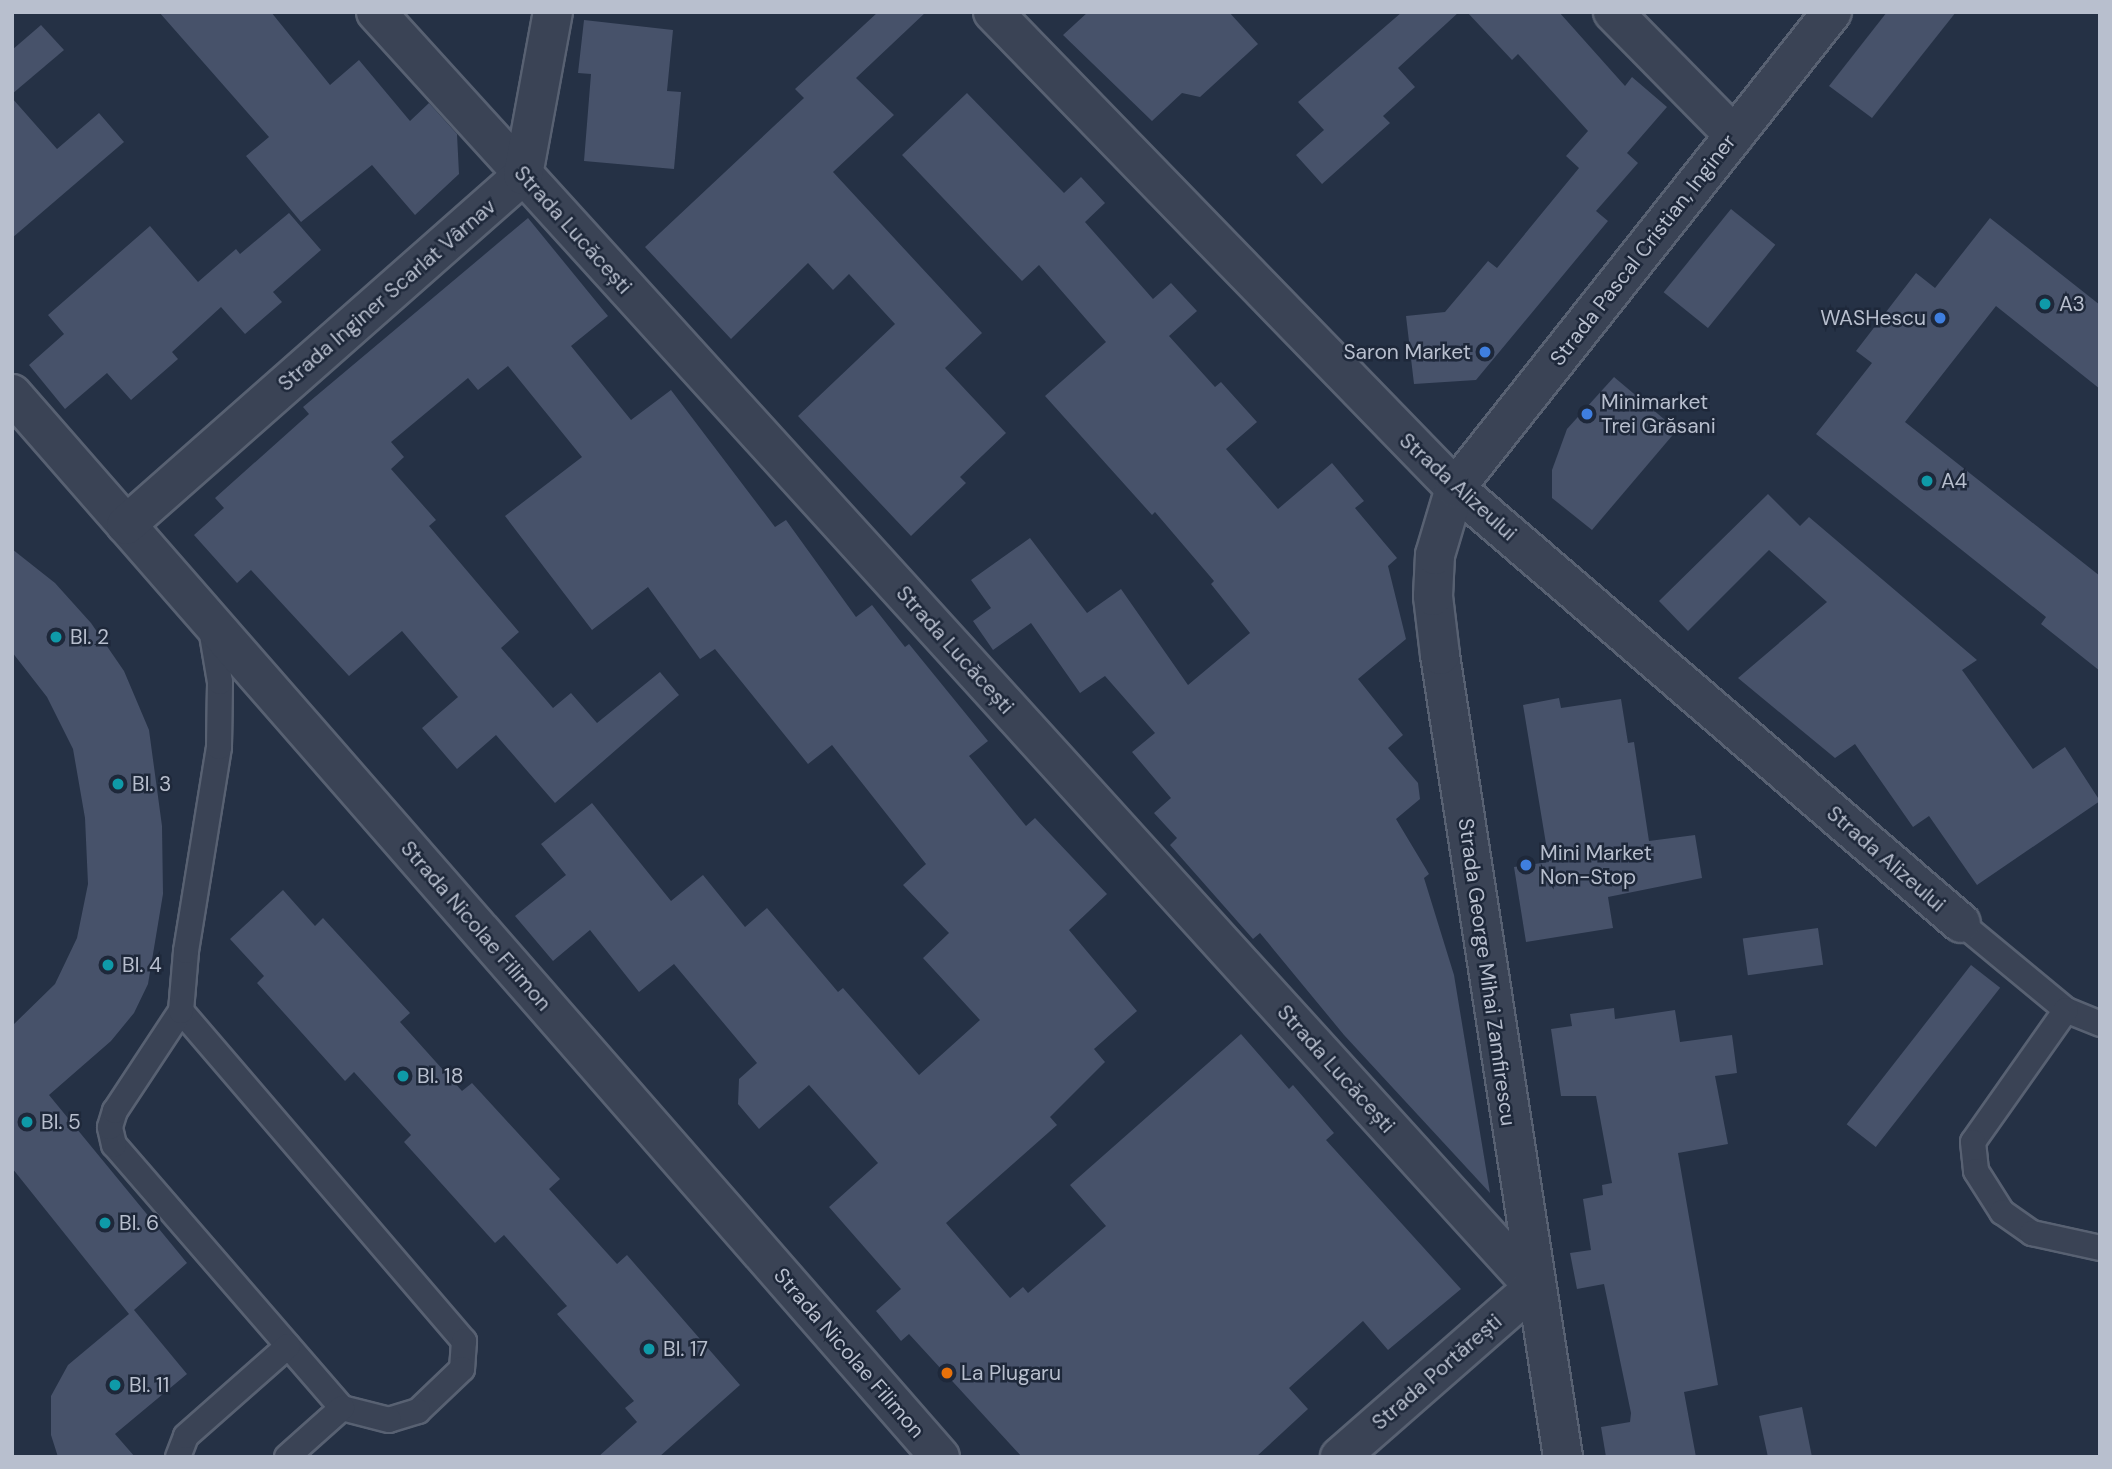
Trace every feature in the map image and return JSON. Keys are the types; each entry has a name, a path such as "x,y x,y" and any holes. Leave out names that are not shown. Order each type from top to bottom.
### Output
{"street":[{"name":"Strada Lucăcești","path":"376,12 1534,1287"},
{"path":"523,175 553,12"},
{"name":"Strada Alizeului","path":"993,12 1455,488 1961,923"},
{"path":"1613,12 1734,135"},
{"name":"Strada Pascal Cristian, Inginer","path":"1455,488 1832,12"},
{"name":"Strada Inginer Scarlat Vârnav","path":"126,525 523,175"},
{"name":"Strada Nicolae Filimon","path":"12,394 940,1457"},
{"name":"Strada George Mihai Zamfirescu","path":"1455,488 1439,532 1433,596 1534,1287 1563,1457"},
{"name":"Strada Portărești","path":"1340,1457 1534,1287"}],"lane":[{"path":"181,1011 464,1341 462,1369 418,1411 389,1420 342,1408 114,1145 110,1127 115,1111 181,1011 186,951 219,747 219,682 210,621"},
{"path":"1961,923 2066,1010 2100,1024"},
{"path":"2066,1010 1973,1142 1976,1171 2002,1212 2032,1233 2100,1248"},
{"path":"178,1457 186,1436 288,1346"},
{"path":"287,1457 342,1408"}],"building":[{"path":"159,12 271,12 330,85 359,60 410,121 429,103 457,134 459,174 415,215 372,165 301,222 246,156 269,137"},
{"path":"878,12 926,12 856,78 894,115 833,172 982,333 945,368 1006,433 960,477 966,483 911,536 798,416 895,324 849,274 833,290 808,263 731,339 645,247 804,98 795,89"},
{"path":"1088,12 1229,12 1258,44 1200,97 1182,93 1152,121 1063,35"},
{"path":"1402,12 1459,12 1398,68 1415,87 1383,116 1390,123 1322,184 1296,155 1324,130 1298,102"},
{"path":"1467,12 1559,12 1625,86 1632,77 1667,107 1627,153 1638,163 1596,211 1608,221 1476,380 1414,384 1406,316 1445,312 1488,261 1497,268 1579,168 1566,156 1588,131 1518,54 1512,60"},
{"path":"1887,12 1956,12 1872,118 1829,86"},
{"path":"584,20 673,30 667,91 681,92 674,169 584,161 591,74 578,73"},
{"path":"41,25 64,50 12,94 12,50"},
{"path":"967,93 1064,193 1081,177 1105,203 1085,222 1153,299 1171,283 1197,311 1169,336 1215,387 1221,382 1257,422 1226,449 1278,509 1332,463 1364,501 1355,508 1397,558 1388,566 1406,639 1358,679 1403,735 1388,748 1418,783 1420,799 1396,819 1429,874 1424,878 1454,975 1490,1193 1344,1035 1260,933 1253,939 1170,845 1177,838 1154,813 1171,798 1132,752 1155,733 1105,676 1080,693 1031,623 993,650 973,621 991,608 971,580 1030,538 1087,613 1121,589 1188,685 1250,633 1211,584 1214,581 1155,512 1152,515 1045,396 1106,342 1039,265 1022,281 902,155"},
{"path":"12,98 57,149 99,113 124,142 12,238"},
{"path":"1731,209 1775,245 1708,328 1664,292"},
{"path":"289,213 321,250 273,292 282,302 245,334 221,307 172,352 178,359 131,400 107,373 65,409 29,365 64,334 48,315 150,226 198,282 236,249 240,254"},
{"path":"528,218 608,316 571,346 631,420 671,390 775,527 786,520 856,617 872,605 905,647 909,644 988,741 969,756 1026,826 1035,818 1107,894 1069,930 1137,1011 1094,1049 1105,1062 1050,1117 1057,1125 946,1223 1010,1298 1023,1287 1028,1293 1106,1226 1070,1185 1241,1034 1289,1089 1293,1085 1334,1133 1326,1140 1461,1289 1388,1350 1363,1321 1289,1388 1308,1409 1256,1457 1022,1457 909,1334 901,1341 876,1311 901,1289 829,1207 878,1163 809,1085 759,1129 738,1104 739,1079 757,1063 674,964 639,992 590,930 553,961 515,916 566,875 541,844 592,803 671,901 703,875 745,927 767,908 838,992 843,988 919,1075 980,1020 923,958 949,933 903,885 926,864 832,745 808,764 715,649 700,659 648,587 592,630 505,516 582,457 508,366 478,390 468,378 391,442 404,457 391,469 436,520 429,526 519,632 501,648 553,708 571,693 597,723 660,672 679,695 555,803 496,735 457,769 422,728 458,697 402,631 349,676 251,570 237,583 194,535 224,508 215,498 309,414 303,407"},
{"path":"1990,218 2100,305 2100,389 1996,306 1905,422 2100,576 2100,671 2041,624 2046,617 1816,434 1872,363 1856,351 1916,273 1935,288"},
{"path":"1614,377 1677,430 1592,530 1552,498 1552,470 1567,429"},
{"path":"1768,494 1800,526 1809,517 1977,660 1962,670 2033,769 2065,747 2100,801 1977,885 1929,816 1913,827 1855,744 1835,758 1738,678 1827,602 1769,550 1688,631 1659,601"},
{"path":"12,549 55,583 91,623 124,671 149,730 162,826 163,894 148,984 134,1013 111,1041 49,1095 187,1263 134,1310 187,1374 115,1434 135,1457 58,1457 51,1435 51,1396 68,1365 129,1314 12,1168 12,1026 55,984 77,938 88,884 85,818 73,749 47,697 12,652"},
{"path":"1559,698 1561,708 1621,699 1628,743 1634,742 1649,841 1695,835 1702,878 1608,897 1613,928 1526,942 1514,867 1549,862 1523,705"},
{"name":"Bl. 18","path":"283,890 315,926 323,918 410,1013 400,1022 462,1091 472,1083 560,1179 549,1189 617,1264 627,1255 740,1385 659,1457 598,1457 637,1422 625,1408 634,1401 557,1314 567,1306 504,1235 495,1243 404,1142 411,1135 354,1072 345,1081 257,983 264,976 230,939"},
{"path":"1818,928 1823,965 1748,975 1743,939"},
{"path":"1971,965 2000,988 1876,1147 1847,1124"},
{"path":"1614,1008 1615,1019 1675,1010 1680,1042 1732,1035 1737,1073 1715,1076 1728,1144 1678,1153 1718,1385 1684,1392 1696,1457 1606,1457 1601,1427 1630,1422 1631,1413 1604,1284 1577,1289 1570,1253 1591,1250 1583,1199 1603,1195 1602,1185 1612,1183 1596,1096 1561,1096 1551,1029 1572,1026 1570,1014"},
{"path":"1802,1407 1812,1457 1768,1457 1759,1416"}],"place":[{"name":"A3","path":"2045,304"},
{"name":"WASHescu","path":"1940,318"},
{"name":"Saron Market","path":"1485,352"},
{"name":"Minimarket Trei Grăsani","path":"1587,414"},
{"name":"A4","path":"1927,481"},
{"name":"Bl. 2","path":"56,637"},
{"name":"Bl. 3","path":"118,784"},
{"name":"Mini Market Non-Stop","path":"1526,865"},
{"name":"Bl. 4","path":"108,965"},
{"name":"Bl. 18","path":"403,1076"},
{"name":"Bl. 5","path":"27,1122"},
{"name":"Bl. 6","path":"105,1223"},
{"name":"Bl. 17","path":"649,1349"},
{"name":"La Plugaru","path":"947,1373"},
{"name":"Bl. 11","path":"115,1385"}]}
